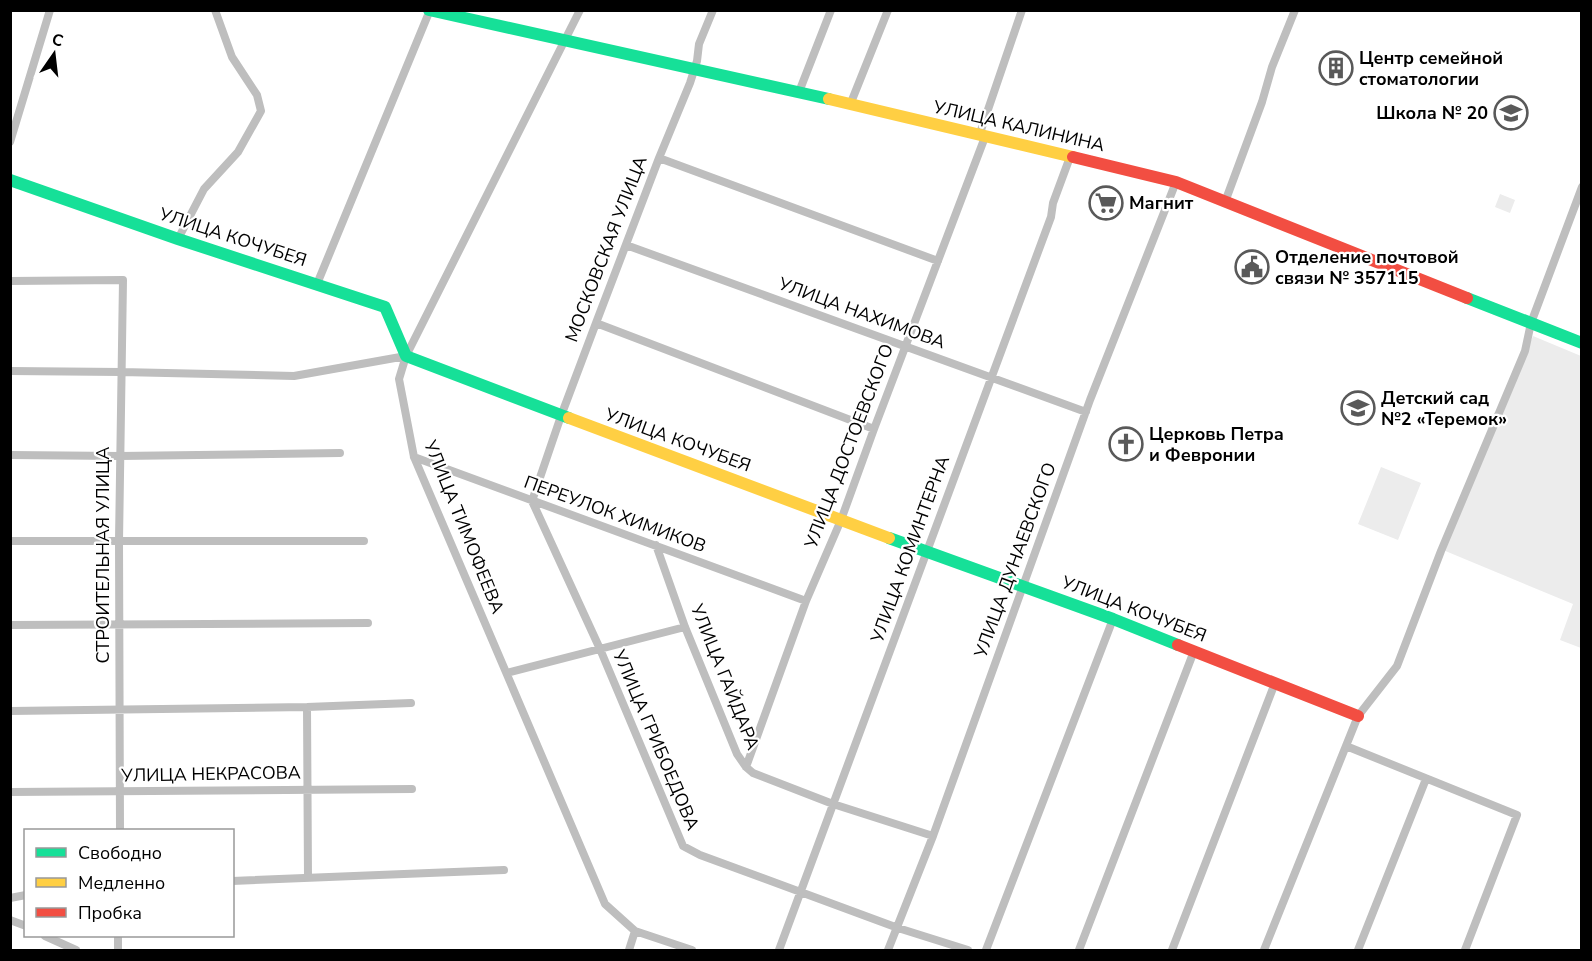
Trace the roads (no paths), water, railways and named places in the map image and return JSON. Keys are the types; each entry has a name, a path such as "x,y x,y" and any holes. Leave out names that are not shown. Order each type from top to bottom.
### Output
{"street":[{"path":"10,142 50,10"},
{"path":"178,239 204,189 238,152 261,111 257,95 232,57 215,10"},
{"name":"УЛИЦА ТИМОФЕЕВА","path":"580,10 406,356 399,379 414,457 605,904 635,931 692,951"},
{"name":"МОСКОВСКАЯ УЛИЦА","path":"532,501 596,323 690,83 697,61 699,44 713,10"},
{"path":"799,93 831,10"},
{"path":"850,105 888,10"},
{"name":"УЛИЦА ДОСТОЕВСКОГО","path":"746,767 806,601 841,520 938,261 982,137 1022,10"},
{"path":"1225,202 1262,102 1272,67 1295,10"},
{"path":"317,284 429,11"},
{"name":"УЛИЦА КАЛИНИНА","path":"429,11 799,93 1176,182 1581,343"},
{"name":"УЛИЦА КОМИНТЕРНА","path":"779,951 1051,217 1053,203 1070,157"},
{"path":"659,158 938,261"},
{"name":"УЛИЦА КОЧУБЕЯ","path":"10,180 385,308 406,356 561,416 1113,619 1358,716"},
{"name":"УЛИЦА ДУНАЕВСКОГО","path":"888,951 933,836 1086,412 1176,182"},
{"path":"1264,951 1358,716 1397,666 1441,551 1524,351 1531,323 1581,187"},
{"name":"УЛИЦА НАХИМОВА","path":"626,245 1086,412"},
{"name":"СТРОИТЕЛЬНАЯ УЛИЦА","path":"10,281 123,280 119,541 120,829"},
{"path":"596,323 874,429"},
{"path":"10,371 294,376 406,356"},
{"path":"10,455 340,453"},
{"name":"ПЕРЕУЛОК ХИМИКОВ","path":"414,457 806,601"},
{"name":"УЛИЦА ГРИБОЕДОВА","path":"532,501 600,649 682,846 700,855 898,928 968,951"},
{"path":"10,541 364,541"},
{"name":"УЛИЦА ГАЙДАРА","path":"656,545 736,754 746,767 753,773 833,804 933,836"},
{"path":"986,951 1113,619"},
{"path":"10,625 368,622"},
{"path":"507,673 686,627"},
{"path":"1079,951 1194,651"},
{"path":"1172,951 1275,683"},
{"path":"10,711 307,707 411,703"},
{"path":"307,707 308,878"},
{"path":"1346,746 1517,815 1465,951"},
{"path":"1358,951 1426,780"},
{"name":"УЛИЦА НЕКРАСОВА","path":"10,792 412,789"},
{"path":"234,881 504,870"},
{"path":"628,950 635,931"},
{"path":"47,937 76,951"}],"place":[{"name":"Центр cемейной cтоматологии","path":"1336,68"},
{"name":"Школа № 20","path":"1511,113"},
{"name":"Магнит","path":"1106,203"},
{"name":"Отделение почтовой связи № 357115","path":"1252,267"},
{"name":"Детский сад №2 «Теремок»","path":"1358,408"},
{"name":"Церковь Петра и Февронии","path":"1126,444"}]}
